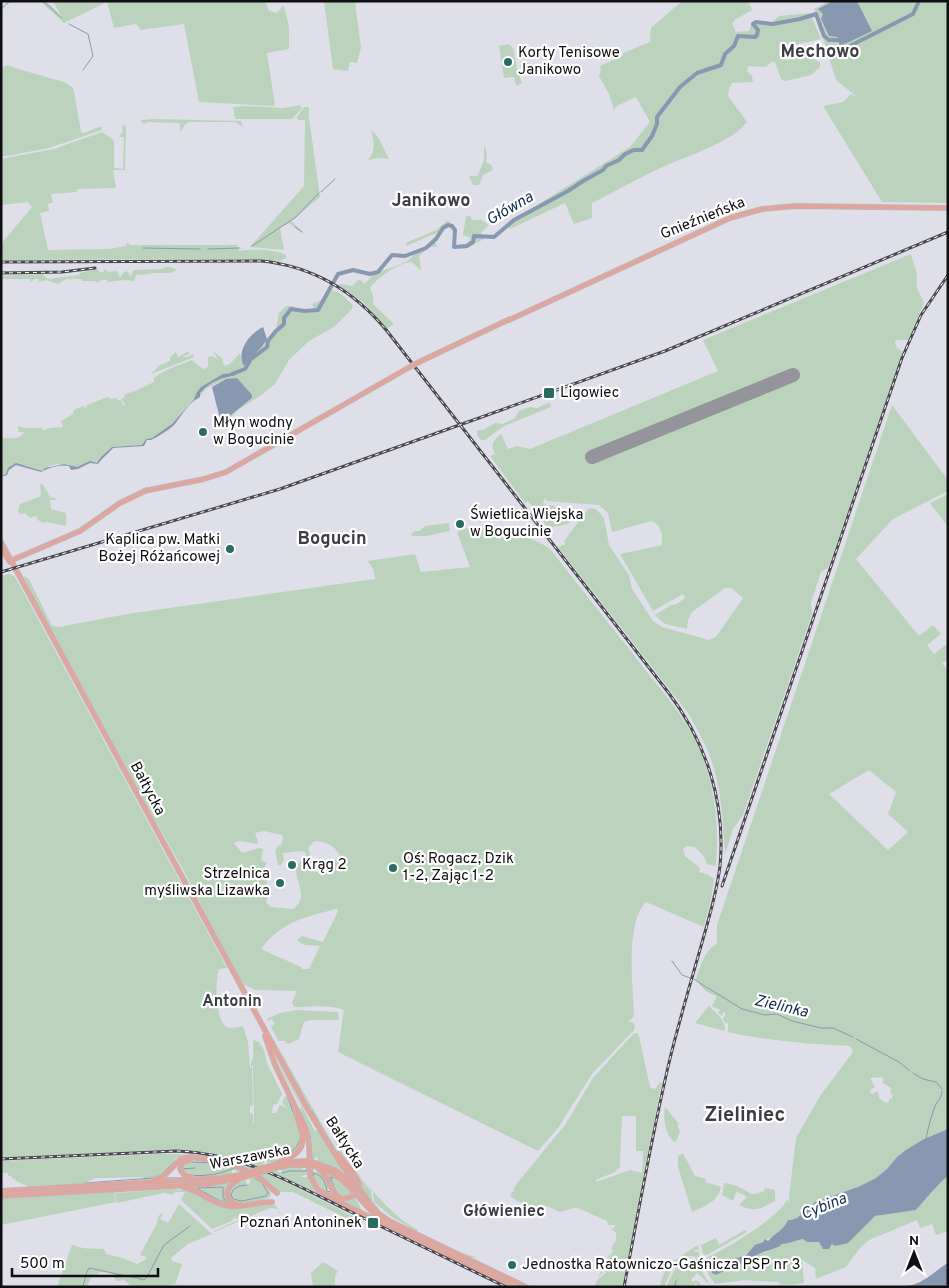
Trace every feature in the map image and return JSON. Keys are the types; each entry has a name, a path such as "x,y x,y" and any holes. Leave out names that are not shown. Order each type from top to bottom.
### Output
{"main road":[{"name":"Gnieźnieńska","path":"11,559 62,539 88,526 120,503 144,491 214,476 231,470 419,362 715,224 755,211 796,206 948,208"},
{"name":"Bałtycka","path":"1,542 305,1105 327,1142 367,1199"},
{"name":"Bałtycka","path":"1,548 11,559"},
{"name":"Bałtycka","path":"259,1021 272,1059 308,1137 310,1173 315,1186 327,1196 370,1217"},
{"path":"272,1166 295,1156 302,1145 303,1133 290,1095"},
{"path":"313,1164 325,1174 336,1196 342,1199 350,1198 357,1193 358,1180 327,1142"},
{"path":"140,1183 161,1177 182,1158 190,1157 220,1161 236,1166 259,1177 277,1193"},
{"path":"199,1179 184,1176 180,1171 180,1167 185,1161 202,1159"},
{"name":"Warszawska","path":"313,1164 341,1178 376,1216 400,1232"},
{"name":"Warszawska","path":"1,1191 26,1192 217,1183 272,1166 313,1164 329,1167 341,1174 367,1199 379,1214 391,1222 526,1287"},
{"path":"241,1176 230,1185 227,1192 231,1202 244,1205"},
{"name":"Warszawska","path":"1,1196 26,1192 241,1176"},
{"path":"170,1186 192,1189 225,1206 264,1202 272,1198 270,1188"},
{"name":"Warszawska","path":"370,1217 514,1287"}],"green space":[{"path":"40,1 50,5 63,19 53,1 261,1 266,3 269,11 277,13 284,6 289,27 289,49 267,53 275,106 199,102 184,24 141,30 136,24 114,28 107,2 64,23"},
{"path":"324,1 355,1 361,48 357,63 350,62 348,71 333,69"},
{"path":"682,1 744,1 749,3 752,10 732,23 736,32 749,31 752,22 771,23 779,16 810,13 821,39 786,47 780,51 779,56 808,57 820,62 820,67 811,75 785,81 781,79 775,62 771,62 766,67 748,66 747,71 752,76 753,82 732,83 729,88 728,96 747,122 731,136 709,148 656,170 592,203 592,218 574,224 565,203 510,229 507,224 630,147 650,122 636,97 617,106 614,110 609,94 599,76 600,66 623,56 623,53 650,42 651,28"},
{"path":"829,1 948,1 948,203 882,202 823,106 843,102 851,94 857,97 836,80 814,9"},
{"name":"Korty Tenisowe Janikowo","path":"509,44 513,48 522,83 516,86 514,77 504,78 499,46"},
{"path":"8,65 64,82 72,87 81,132 84,133 101,126 102,130 49,148 1,157 1,68"},
{"path":"300,105 302,108 292,119 235,119 233,107 283,108"},
{"path":"304,107 309,107 320,197 291,221 302,233 289,223 280,228 284,250 250,247 304,186 305,120 298,120 297,117"},
{"path":"142,120 241,121 243,127 235,122 189,122 180,132 180,124 178,123 146,122 145,124 141,122"},
{"path":"124,125 126,127 125,170 113,170 116,188 77,189 77,192 51,194 53,202 48,204 49,211 40,213 48,250 109,249 126,246 128,242 129,245 238,245 237,247 242,248 239,251 270,251 282,253 286,255 286,258 278,262 239,259 1,260 1,244 32,207 28,202 1,205 1,159 54,149 102,132 114,142 114,168 123,169 124,137 119,137"},
{"path":"371,129 378,137 389,159 378,158 368,160 374,146"},
{"path":"484,145 487,154 486,162 491,165 493,170 483,175 479,185 473,185 469,176 478,175 484,160"},
{"path":"466,216 470,216 473,220 481,220 489,225 481,233 484,239 464,249 453,247 453,231 450,227 444,229 435,242 437,247 429,247 419,256 420,270 412,262 401,265 383,275 370,288 374,298 373,304 394,324 387,329 363,302 338,285 352,286 358,280 365,284 376,274 403,263 413,256 413,252 432,243 439,232 406,246 406,243 436,230 448,220 456,231 455,245 465,246 471,238 463,235"},
{"path":"911,254 917,274 917,288 924,303 908,340 897,340 895,342 903,352 828,568 821,572 811,603 812,614 743,815 733,829 725,854 722,810 716,776 708,752 688,713 558,547 566,544 564,541 589,508 596,509 604,518 609,545 629,575 632,589 653,621 662,627 709,640 716,637 743,598 731,588 725,588 692,612 688,620 687,629 665,624 655,615 685,598 683,594 653,611 620,554 662,545 662,534 658,525 652,521 612,532 608,513 599,505 547,501 545,498 543,503 547,506 553,505 559,511 570,507 574,517 568,524 548,528 528,501 525,503 490,456 495,454 493,443 501,434 508,449 517,446 530,449 718,371 703,340"},
{"path":"164,267 177,270 170,273 136,275 134,281 108,282 107,280 102,280 96,283 95,281 82,281 81,279 74,278 70,280 68,278 58,284 46,280 39,282 39,279 34,279 31,282 30,279 1,279 1,276 42,274 48,279 79,275 80,273 97,269 100,272 103,272 105,269 107,272 117,271 120,278 127,271 131,277 133,270 163,269"},
{"path":"330,289 341,294 353,305 352,309 334,327 309,341 289,360 275,384 222,423 253,396 226,379 205,389 199,398 196,400 195,397 167,429 160,434 146,439 142,445 113,447 97,463 88,463 75,467 59,464 49,466 42,471 17,465 1,476 1,438 15,438 23,435 24,432 18,432 18,426 42,428 43,431 49,428 63,427 61,421 73,414 74,410 83,406 86,408 87,405 109,397 110,399 117,398 121,400 123,406 125,404 121,399 124,398 125,394 154,382 154,378 168,370 192,360 203,369 208,367 208,357 212,356 218,360 213,351 222,358 224,366 230,364 240,353 242,365 244,365 252,355 264,346 276,328 279,313 286,306 315,310 312,304 324,299"},
{"path":"189,351 189,354 182,357 193,354 194,357 151,374 160,365 170,361 170,357 176,352 178,357"},
{"path":"550,402 551,407 504,426 485,440 481,440 477,435 477,430 483,430 495,423 503,424 515,418 519,411 530,407 537,408"},
{"path":"892,405 948,480 948,491 893,519 856,559 919,636 933,625 941,634 927,645 934,654 948,643 948,659 942,663 948,671 948,1129 924,1139 897,1157 876,1178 858,1187 815,1202 797,1218 788,1220 774,1236 759,1243 743,1256 719,1264 706,1264 712,1267 712,1273 746,1262 756,1255 792,1240 803,1239 807,1242 819,1242 822,1247 831,1247 832,1244 835,1246 848,1241 875,1216 916,1210 948,1176 948,1231 936,1235 932,1224 920,1228 917,1220 869,1240 860,1248 846,1267 816,1279 815,1268 802,1260 804,1283 785,1285 779,1284 779,1282 744,1280 715,1284 708,1274 704,1262 706,1258 726,1248 764,1223 775,1214 788,1198 788,1204 796,1138 820,1096 853,1052 850,1046 788,1042 728,1032 728,1022 726,1024 723,1019 726,1014 723,1012 722,1016 718,1013 720,1010 712,1006 717,996 705,990 696,979 706,954 717,944 717,925","holes":["869,770 896,792 888,814 908,832 888,850 829,794","883,1077 883,1083 891,1088 890,1093 893,1095 889,1102 886,1103 879,1098 878,1091 872,1094 870,1092 875,1087 870,1078"]},
{"path":"40,484 43,485 50,497 57,500 50,500 51,509 66,513 66,526 43,523 36,516 30,518 25,513 20,514 18,510 20,504 41,495"},
{"path":"948,494 948,527 930,503"},
{"path":"449,523 450,531 427,536 412,536 411,534 415,531 420,531 425,526"},
{"path":"467,528 486,528 515,533 543,544 551,550 682,717 697,743 709,776 713,794 717,830 716,866 707,864 705,858 695,847 687,846 683,849 685,856 700,868 699,872 707,874 714,879 704,927 646,902 639,912 633,940 634,1016 628,1022 632,1022 635,1025 634,1030 592,1074 558,1128 538,1151 338,1052 344,1010 326,1006 294,1007 292,1003 297,991 255,990 245,985 232,968 186,875 110,740 23,577 29,579 52,626 59,627 127,614 375,579 374,571 368,561 415,554 421,572 470,567 457,532","holes":["264,831 282,835 281,845 275,850 278,865 281,865 284,860 283,853 302,851 306,853 305,859 300,862 296,870 301,897 299,903 293,909 271,907 266,902 269,893 264,868 267,863 261,860 263,849 259,848 242,853 234,843 239,841 257,844 255,833","317,841 331,846 341,858 331,861 323,874 314,871 308,848 313,842","338,909 323,942 302,936 297,941 305,945 320,946 309,969 302,969 261,949 277,932 304,918"]},
{"path":"9,574 14,576 19,584 227,968 219,969 218,1009 223,1024 227,1027 243,1026 248,1042 250,1067 252,1067 253,1106 250,1106 250,1113 253,1114 253,1124 254,1123 253,1066 251,1066 251,1060 253,1059 253,1040 259,1042 264,1050 267,1063 282,1094 277,1104 273,1105 272,1113 276,1113 280,1105 287,1108 282,1102 287,1094 301,1130 302,1138 299,1150 283,1160 268,1164 267,1160 264,1161 263,1165 281,1173 282,1169 302,1167 303,1170 308,1168 308,1174 300,1177 309,1177 320,1193 372,1221 273,1173 244,1161 212,1153 189,1150 160,1150 1,1158 1,576"},
{"path":"709,1006 724,1023 725,1031 695,1023"},
{"path":"297,1010 338,1012 339,1020 310,1020 304,1022 299,1039 288,1044 285,1041 278,1041 271,1026 275,1024 272,1019 268,1021 267,1019 280,1013"},
{"path":"270,1033 341,1156 371,1191 373,1205 343,1164 340,1155 302,1097"},
{"path":"634,1033 637,1033 650,1087 656,1088 662,1082 622,1287 594,1287 598,1279 606,1273 603,1269 606,1262 604,1266 611,1251 609,1261 613,1251 611,1249 616,1240 616,1233 609,1227 612,1229 615,1225 608,1225 607,1221 578,1208 560,1212 547,1206 537,1209 510,1196 518,1182 565,1125 593,1078","holes":["622,1116 636,1116 636,1151 643,1151 642,1173 630,1170 596,1182 596,1180 615,1172 620,1167"]},
{"path":"269,1045 315,1131 318,1130 350,1179 335,1168 318,1161 317,1157 311,1160 311,1145 299,1109 301,1107"},
{"path":"665,1107 679,1124 677,1125 680,1131 676,1142 670,1138 666,1130"},
{"path":"331,1137 343,1155 378,1196 397,1216 418,1230 417,1233 392,1217 374,1202 373,1192 342,1155"},
{"path":"683,1153 695,1176 706,1179 705,1182 721,1187 714,1200 692,1212 678,1167 678,1156"},
{"path":"182,1154 218,1158 254,1169 291,1185 363,1223 360,1225 293,1192 276,1192 253,1173 235,1165 215,1160 175,1158 176,1162 165,1172 154,1178 144,1180 143,1177 96,1178 82,1184 53,1187 29,1187 14,1180 16,1179 8,1176 8,1173 2,1173 1,1161"},
{"path":"189,1161 211,1162 214,1165 212,1169 216,1171 215,1165 218,1163 240,1169 255,1177 267,1187 271,1193 270,1197 250,1203 234,1201 229,1198 228,1189 245,1179 247,1185 250,1183 250,1178 234,1170 232,1170 230,1175 192,1176 182,1171 184,1164"},
{"path":"311,1169 315,1173 318,1170 321,1172 330,1188 327,1189 328,1191 333,1190 334,1187 332,1187 326,1172 344,1184 363,1212 339,1201 324,1191 318,1185"},
{"path":"231,1182 226,1188 225,1193 232,1204 219,1203 188,1187"},
{"path":"724,1183 737,1186 751,1194 764,1191 765,1188 775,1190 775,1201 757,1209 750,1209 739,1205 747,1197 740,1193 736,1192 733,1201 722,1195"},
{"path":"170,1189 189,1190 218,1206 231,1209 271,1203 276,1206 281,1213 278,1215 280,1213 278,1209 270,1208 214,1232 241,1219 241,1217 236,1219 234,1217 232,1221 212,1229 181,1200 185,1192 175,1192 173,1195 164,1193 117,1203 115,1193"},
{"path":"114,1192 116,1202 1,1225 1,1199 4,1198"},
{"path":"179,1204 212,1234 188,1244 171,1258 172,1261 182,1264 175,1284 168,1287 131,1287 125,1280 116,1281 113,1274 101,1272 91,1277 87,1287 57,1287 72,1245 104,1249 106,1254 137,1264 145,1260 147,1257 140,1255 157,1223 158,1217 161,1213 163,1214 160,1219 168,1223"},
{"path":"745,1230 747,1232 707,1255 703,1254 701,1245 716,1238 719,1245"},
{"path":"417,1233 456,1251 476,1257 455,1252"},
{"path":"698,1245 699,1250 694,1250 695,1252 699,1251 700,1260 693,1262 691,1265 698,1271 701,1270 710,1285 697,1273 691,1280 693,1282 696,1280 701,1284 700,1287 695,1287 696,1283 693,1287 666,1287 677,1265 685,1259 699,1258 686,1256 676,1263 664,1287 660,1287 668,1267 679,1257"},
{"path":"323,1262 338,1271 335,1276 335,1287 313,1287 311,1273"}],"water":[{"path":"833,1 857,1 872,31 845,44 837,37 829,36 821,19 823,14 818,9"},
{"path":"263,327 267,339 265,343 243,365 242,354 245,343"},
{"path":"235,373 236,375 221,379 208,386 200,393 200,397 189,405 175,424 157,437 147,440 144,446 113,448 98,464 90,463 78,469 71,470 69,466 62,466 41,472 16,465 9,470 7,475 1,477 6,474 8,468 16,463 42,471 45,468 64,464 77,467 90,461 97,463 112,447 142,445 146,439 152,438 172,424 194,399 201,387 223,374"},
{"path":"237,378 252,395 252,398 221,423 212,387 226,379"},
{"name":"Cybina","path":"948,1129 948,1176 916,1210 875,1216 848,1243 835,1246 832,1244 829,1249 823,1249 819,1242 807,1242 803,1239 782,1244 777,1248 760,1253 751,1260 735,1265 716,1275 712,1273 711,1267 705,1262 719,1264 746,1255 755,1245 763,1242 765,1239 768,1241 782,1229 788,1220 797,1218 815,1202 858,1187 876,1178 906,1150 924,1139"},
{"path":"948,1263 948,1287 887,1287 919,1283"}],"waterway":[{"path":"1,9 10,1"},
{"path":"43,1 62,18"},
{"name":"Główna","path":"232,374 245,369 251,359 267,347 268,341 284,324 284,318 291,309 304,311 318,310 338,274 353,270 370,274 378,272 392,255 405,256 426,248 436,239 443,228 448,225 452,226 455,230 454,247 467,246 473,242 474,236 494,237 514,220 568,191 603,170 606,166 619,160 625,154 634,150 642,150 652,136 657,124 657,117 680,87 697,73 721,65 725,54 734,46 738,36 755,37 758,30 753,24 756,22 773,24 816,14 824,36 829,40 839,40 842,44 840,49 842,50 913,14 919,1"},
{"path":"69,24 88,34 93,56 83,70"},
{"path":"321,192 335,179"},
{"path":"252,246 296,217 319,193"},
{"path":"295,227 302,232"},
{"path":"143,248 200,249"},
{"path":"208,249 239,248"},
{"name":"Zielinka","path":"672,961 682,975 690,978"},
{"name":"Zielinka","path":"694,979 707,988"},
{"name":"Zielinka","path":"708,988 742,1009 765,1015 777,1014 792,1021 821,1028 833,1028 853,1037"},
{"name":"Zielinka","path":"856,1039 899,1062 910,1071"},
{"name":"Zielinka","path":"913,1073 923,1079 936,1082 942,1089"},
{"name":"Zielinka","path":"926,1139 935,1106 941,1097 942,1091"},
{"path":"288,1098 294,1114"},
{"path":"312,1111 332,1145"},
{"path":"302,1115 310,1136 312,1161"},
{"path":"267,1160 291,1152 300,1139"},
{"path":"161,1175 175,1161"},
{"path":"192,1162 211,1163"},
{"path":"218,1163 226,1165"},
{"path":"182,1169 195,1168"},
{"path":"189,1175 200,1176 224,1172 234,1168"},
{"path":"282,1173 307,1171 307,1168"},
{"path":"312,1168 314,1179"},
{"path":"313,1173 321,1177 327,1191 330,1192 335,1189 330,1177 334,1178"},
{"path":"85,1183 153,1178"},
{"path":"164,1178 182,1178"},
{"path":"247,1185 239,1186 233,1190 231,1195 233,1199 242,1201 266,1196 268,1193 262,1183 255,1178"},
{"path":"197,1188 223,1187 223,1197 227,1203"},
{"path":"198,1189 222,1202 223,1200"},
{"path":"148,1275 164,1245 190,1226"},
{"path":"83,1287 89,1268 136,1278"},
{"path":"137,1278 144,1280 147,1277"},
{"path":"675,1287 676,1281"}],"runway":[{"path":"592,457 793,375"}],"railway":[{"path":"1,572 280,489 465,423 665,351 948,232"},
{"path":"1,262 261,261 298,269 332,283 361,304 387,331 681,711 703,752 716,796 720,819 720,866 711,912 668,1067 650,1149 624,1287"},
{"path":"1,273 62,272 95,268"},
{"path":"722,886 902,358 921,315 948,275"},
{"path":"1,1159 177,1151 224,1157 288,1181 506,1287"}],"place":[{"name":"Korty Tenisowe Janikowo","path":"508,62"},
{"name":"Ligowiec","path":"549,393"},
{"name":"Młyn wodny w Bogucinie","path":"203,432"},
{"name":"Świetlica Wiejska w Bogucinie","path":"460,524"},
{"name":"Kaplica pw. Matki Bożej Różańcowej","path":"230,549"},
{"name":"Krąg 2","path":"292,865"},
{"name":"Oś: Rogacz, Dzik 1-2, Zając 1-2","path":"393,868"},
{"name":"Strzelnica myśliwska Lizawka","path":"280,883"},
{"name":"Poznań Antoninek","path":"373,1223"},
{"name":"Jednostka Ratowniczo-Gaśnicza PSP nr 3","path":"512,1265"}],"district":[{"name":"Mechowo","path":"820,52"},
{"name":"Janikowo","path":"431,201"},
{"name":"Bogucin","path":"332,539"},
{"name":"Antonin","path":"232,1002"},
{"name":"Zieliniec","path":"745,1116"},
{"name":"Główieniec","path":"504,1212"}]}
